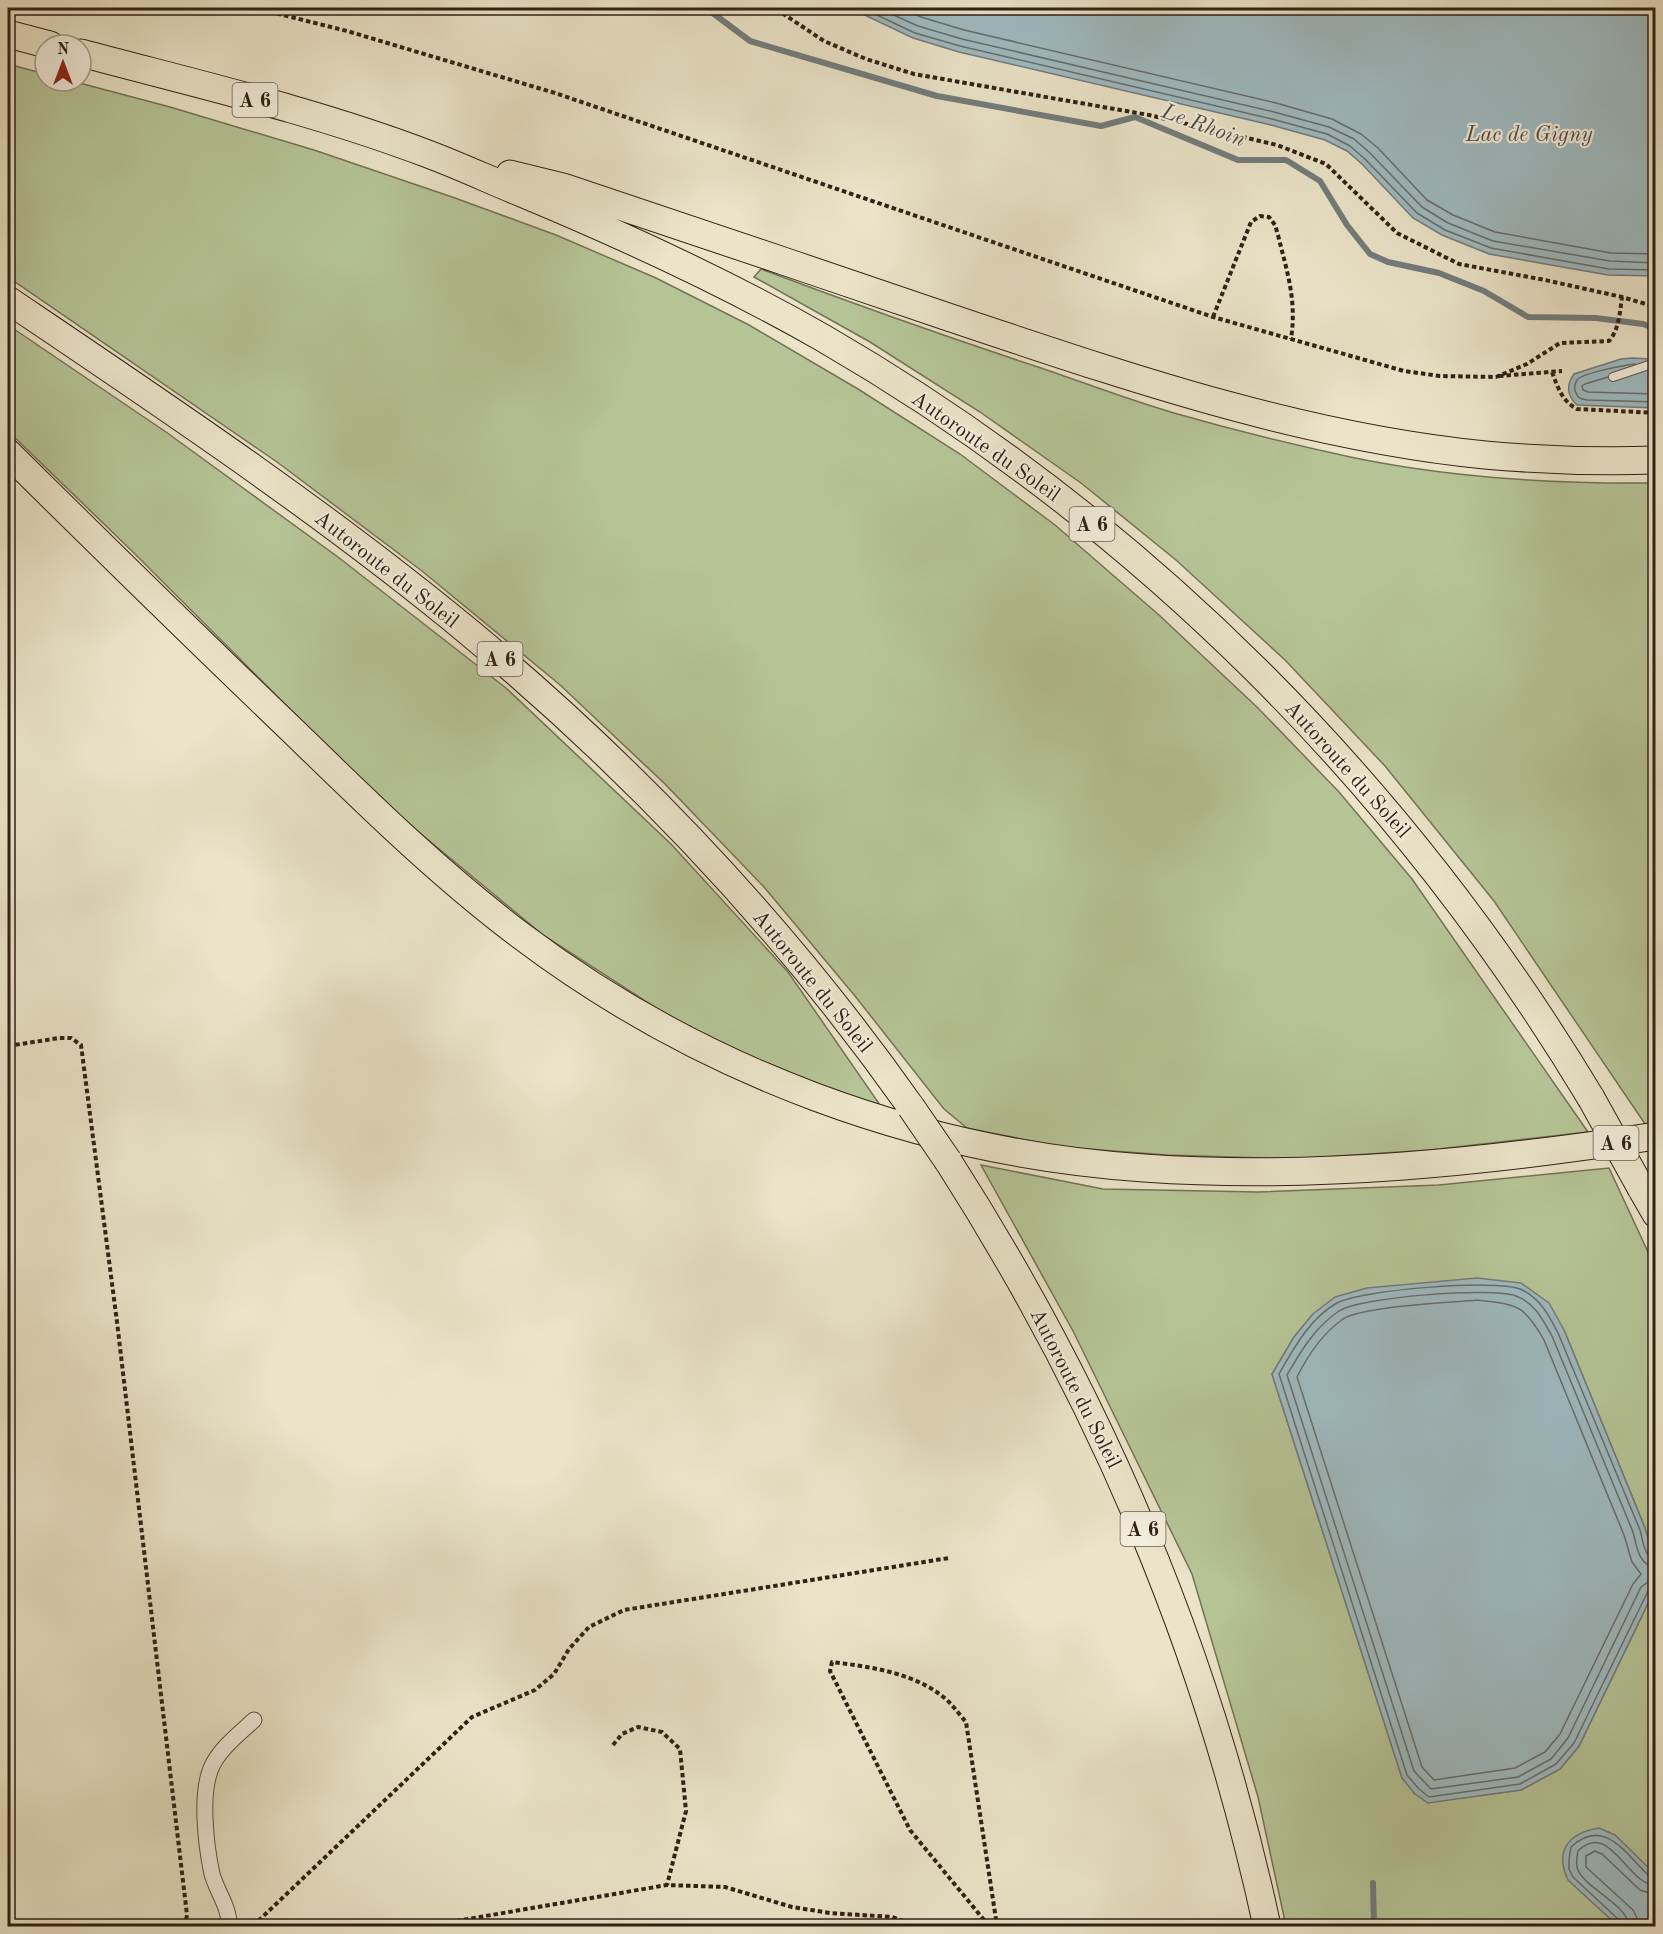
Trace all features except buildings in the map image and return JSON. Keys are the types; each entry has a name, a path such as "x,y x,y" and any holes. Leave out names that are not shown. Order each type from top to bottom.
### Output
{"highway":[{"path":"8,34 33,41"},
{"name":"Autoroute du Soleil","path":"93,56 303,114 427,153 656,250 798,324 863,362 946,415 1030,475 1162,582 1238,651 1368,788 1439,874 1548,1028 1591,1098 1656,1214"},
{"path":"427,153 563,187 1079,360 1178,391 1290,421 1394,442 1484,455 1581,460 1656,460"},
{"name":"Autoroute du Soleil","path":"8,300 204,435 353,542 469,633 552,704 659,804 734,884 823,990 911,1107 1000,1244 1045,1324 1103,1439 1151,1548 1191,1650 1243,1825 1267,1926"},
{"path":"8,453 345,782 464,891 544,953 615,1000 688,1041 781,1084 869,1116 958,1140 1033,1155 1144,1168 1256,1171 1369,1168 1518,1155 1656,1136"}],"street":[{"path":"229,1926 229,1917 213,1875 204,1828 207,1781 213,1764 232,1740 254,1720"}],"lane":[{"path":"1613,376 1652,364"}],"path":[{"path":"255,8 348,31 555,93 1213,317 1291,339 1404,370 1440,376 1496,376 1562,370"},
{"path":"777,8 824,41 866,59 914,74 1149,115 1277,145 1326,165 1397,233 1458,264 1545,280 1656,307"},
{"path":"1213,317 1251,222 1260,216 1269,217 1278,235 1293,304 1291,339"},
{"path":"1496,376 1527,364 1560,343 1609,341 1614,336 1622,297"},
{"path":"1552,372 1567,404 1577,409 1656,413"},
{"path":"8,1046 59,1038 71,1038 81,1045 117,1322 187,1915 185,1926"},
{"path":"253,1926 472,1717 534,1690 554,1674 569,1649 589,1627 624,1610 949,1558"},
{"path":"989,1926 910,1830 830,1671 832,1662 871,1667 919,1682 947,1700 966,1722 997,1926"},
{"path":"613,1745 622,1734 638,1727 662,1732 680,1749 686,1811 667,1885"},
{"path":"427,1926 667,1885 725,1887 792,1907 830,1913 892,1917 918,1926"}],"green space":[{"path":"8,64 33,71 33,93 93,93 93,87 314,150 455,198 556,235 656,278 749,325 858,389 960,454 1055,525 1159,615 1258,708 1339,792 1412,879 1588,1132 1430,1150 1292,1159 1167,1155 1061,1147 967,1128 944,1109 855,996 764,887 665,784 559,684 422,571 277,462 8,277"},
{"path":"761,269 1140,403 1286,443 1392,465 1467,475 1542,481 1655,483 1655,1122 1645,1124 1494,901 1385,766 1285,660 1176,560 1081,483 980,412 870,342 754,277"},
{"path":"8,325 166,432 338,557 506,688 671,844 788,972 880,1105 850,1097 695,1033 543,935 386,805 135,554 8,431"},
{"path":"981,1165 1103,1189 1259,1192 1439,1185 1609,1168 1655,1267 1655,1563 1645,1528 1564,1330 1313,1314 1294,1337 1272,1374 1402,1778 1415,1794 1482,1795 1521,1790 1560,1769 1579,1746 1652,1595 1655,1571 1655,1926 1286,1926 1258,1797 1192,1574 1073,1331"}],"water":[{"name":"Lac de Gigny","path":"850,8 1655,8 1655,276 1608,275 1489,254 1442,235 1413,218 1362,164 1347,151 1325,140 1271,125 959,52 913,38"},
{"path":"1621,359 1651,359 1653,369 1655,369 1655,408 1577,405 1574,402 1569,386 1574,374"},
{"path":"1477,1278 1521,1283 1549,1303 1564,1330 1645,1528 1655,1563 1652,1595 1579,1746 1560,1769 1521,1790 1428,1803 1415,1794 1402,1778 1272,1374 1294,1337 1313,1314 1335,1297 1367,1288"},
{"path":"1599,1828 1615,1835 1655,1874 1655,1926 1618,1926 1568,1880 1563,1860 1567,1845 1580,1834"}],"waterway":[{"name":"Le Rhoin","path":"706,8 750,41 937,96 1101,126 1135,117 1238,160 1286,160 1320,181 1347,225 1370,254 1388,262 1439,273 1484,291 1528,317 1596,318 1643,324 1656,329"},
{"path":"1373,1883 1374,1926"}]}
